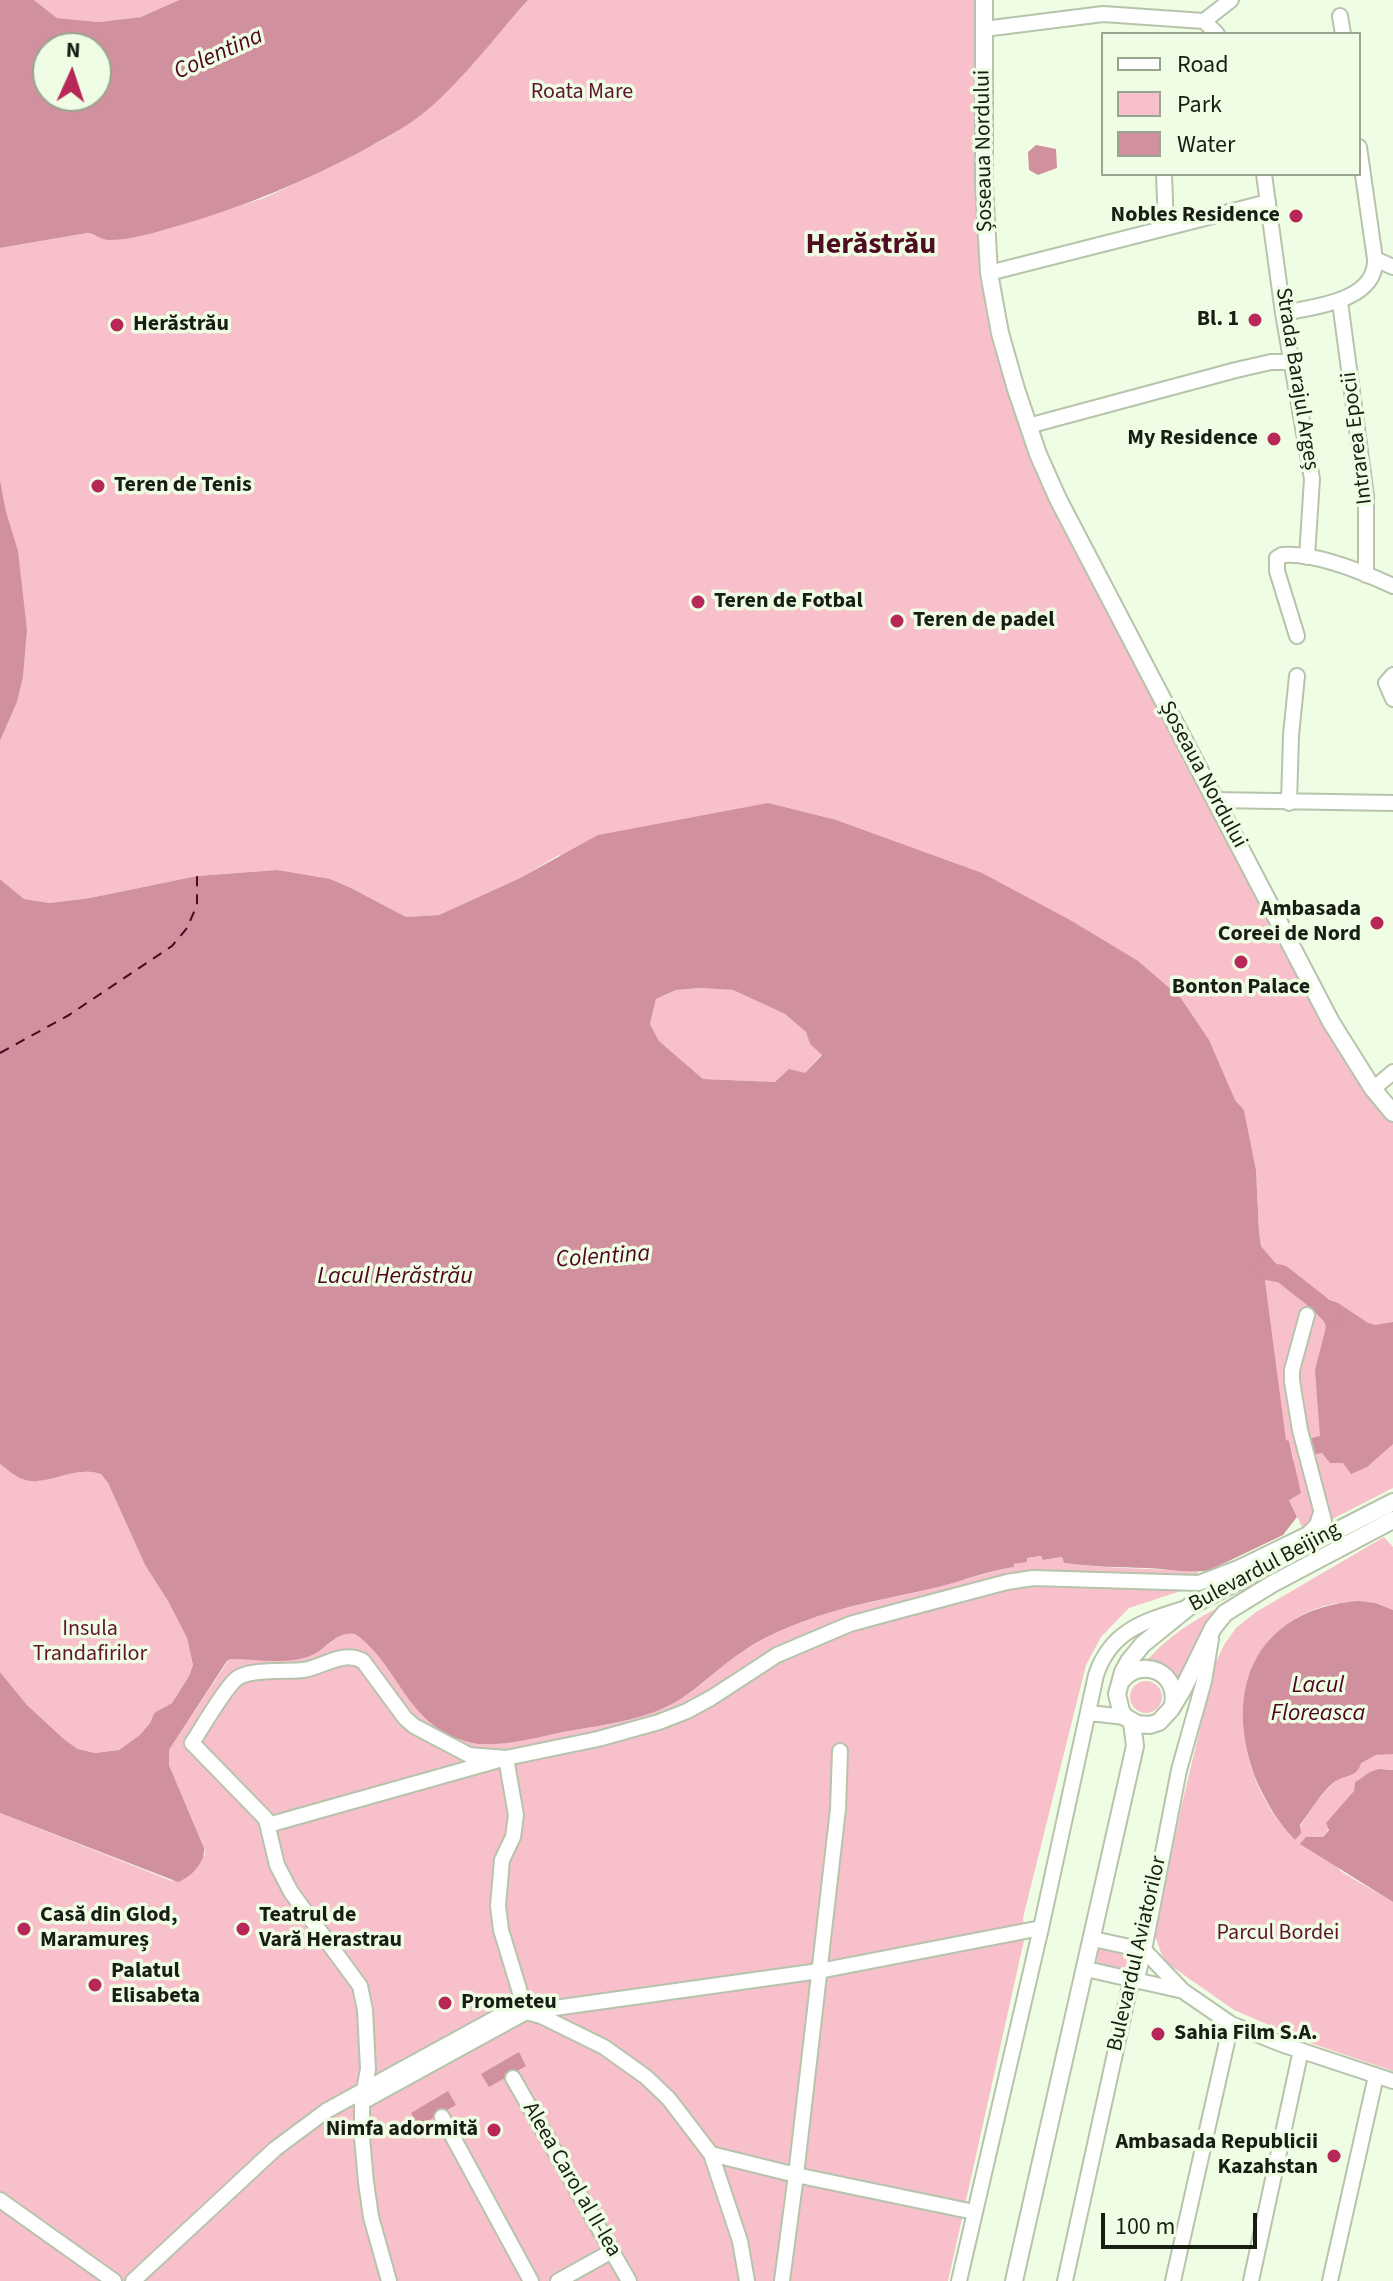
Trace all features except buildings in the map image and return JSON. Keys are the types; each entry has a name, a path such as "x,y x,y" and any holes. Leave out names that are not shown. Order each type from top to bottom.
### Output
{"main road":[{"name":"Șoseaua Nordului","path":"984,0 984,184 989,273 1006,359 1028,426 1058,499 1331,1022 1373,1089 1393,1113"},
{"name":"Bulevardul Beijing","path":"1135,1746 1128,1719 1118,1705 1118,1689 1123,1672 1135,1652 1190,1606 1393,1502"},
{"name":"Bulevardul Beijing","path":"1088,1963 1135,1746 1150,1725 1159,1722 1171,1709 1213,1628 1225,1613 1239,1603 1393,1520"},
{"path":"1118,1689 1126,1675 1136,1669 1147,1667 1158,1670 1173,1687 1175,1699 1171,1709"},
{"path":"1128,1719 1150,1725"},
{"path":"1014,2281 1088,1963"}],"street":[{"path":"1103,14 1120,0"},
{"path":"1204,21 1231,0"},
{"path":"984,29 1103,14 1204,21 1215,32"},
{"path":"1340,16 1343,32"},
{"path":"1283,313 1340,302 1366,284 1375,267 1361,161"},
{"path":"1164,176 1166,227"},
{"path":"989,273 1268,202 1264,176"},
{"name":"Strada Barajul Argeș","path":"1268,202 1283,313 1312,479 1307,557"},
{"path":"1375,259 1393,267"},
{"name":"Intrarea Epocii","path":"1340,302 1366,496 1366,575"},
{"path":"1028,426 1236,370 1271,362 1292,362"},
{"path":"1297,636 1276,564 1277,558 1282,555 1307,557 1393,586"},
{"path":"1393,675 1386,683 1393,699"},
{"path":"1289,803 1297,676"},
{"path":"1215,800 1393,803"},
{"path":"1373,1089 1393,1072"},
{"path":"1307,1315 1292,1370 1292,1381 1303,1441 1329,1533"},
{"path":"268,1825 506,1758 598,1739 659,1722 687,1711 777,1655 810,1640 850,1624 1007,1582 1047,1577 1199,1583 1308,1534 1317,1525 1321,1513"},
{"path":"959,2281 1100,1665 1114,1643 1125,1633 1142,1623 1190,1606"},
{"name":"Bulevardul Aviatorilor","path":"1065,2281 1129,1990 1144,1950 1180,1763 1204,1681 1213,1628"},
{"path":"389,2281 371,2217 362,2137 363,2096 368,2069 365,2010 360,1986 291,1892 277,1865 263,1814 192,1743 234,1680 241,1675 308,1669 339,1658 356,1658 363,1661 414,1726 469,1755 506,1758"},
{"path":"1089,1713 1107,1703 1118,1689"},
{"path":"1089,1713 1128,1719"},
{"path":"782,2281 838,1809 840,1751"},
{"path":"506,1758 516,1815 513,1837 502,1860 498,1906 501,1930 526,2012"},
{"path":"133,2281 275,2149 326,2111 363,2096 526,2012 819,1971 1041,1928"},
{"path":"1093,1939 1144,1950 1183,1991 1231,2024 1393,2081"},
{"path":"1088,1963 1183,1991"},
{"path":"526,2012 541,2016 604,2047 638,2070 669,2099 711,2154 740,2241 747,2281"},
{"path":"1173,2281 1231,2024"},
{"path":"1251,2281 1301,2050"},
{"path":"1330,2281 1376,2076"},
{"name":"Aleea Carol al II-lea","path":"513,2078 629,2281"},
{"path":"442,2117 531,2281"},
{"path":"711,2154 974,2212"},
{"path":"0,2200 114,2281"},
{"path":"558,2281 612,2251"}],"green space":[{"path":"34,0 179,0 141,17 99,22 57,18"},
{"name":"Roata Mare","path":"528,0 980,0 981,183 1019,415 1372,1098 1393,1122 1393,1488 1305,1533 1289,1500 1294,1459 1289,1441 1286,1441 1265,1280 1270,1275 1283,1272 1261,1246 1256,1170 1244,1110 1235,1100 559,855 520,878 439,915 406,917 353,889 277,870 197,876 50,903 24,899 0,879 0,741 17,702 23,677 27,630 0,480 0,248 87,233 110,240 155,232 264,198 329,168 419,117 459,79"},
{"path":"676,990 733,990 785,1014 806,1032 810,1044 822,1054 805,1073 775,1082 703,1079 659,1041 650,1024 656,999"},
{"name":"Insula Trandafirilor","path":"0,1464 19,1478 32,1481 79,1472 101,1474 145,1565 187,1638 193,1665 189,1676 172,1703 154,1713 141,1735 119,1750 95,1753 78,1749 27,1705 0,1672"},
{"name":"Parcul Bordei","path":"1384,1537 1393,1547 1393,1610 1373,1604 1344,1602 1315,1609 1283,1627 1261,1652 1248,1682 1243,1714 1246,1748 1257,1782 1273,1813 1295,1840 1307,1815 1338,1779 1374,1756 1393,1754 1393,1770 1373,1772 1355,1782 1354,1791 1323,1837 1306,1837 1342,1872 1393,1902 1393,2071 1313,2044 1234,2010 1164,1961 1155,1936 1181,1808 1216,1662 1224,1645 1236,1628 1256,1612"},
{"path":"1042,1556 1043,1560 1062,1557 1064,1563 1081,1565 1198,1572 1196,1586 1129,1608 1101,1637 1086,1665 1023,1918 1025,1936 948,2281 0,2281 0,1813 172,1881 205,1854 169,1765 169,1750 231,1659 322,1649 349,1632 380,1658 421,1714 434,1725 449,1735 471,1743 510,1743 652,1713 687,1695 749,1648 794,1625 835,1611 1013,1567 1027,1558"},
{"path":"1232,1600 1198,1640 1176,1682 1145,1663 1175,1635"},
{"path":"1146,1681 1157,1686 1162,1697 1157,1708 1146,1713 1135,1708 1130,1697 1135,1686"},
{"path":"1098,1949 1136,1955 1134,1971 1097,1963"}],"water":[{"name":"Colentina","path":"0,0 34,0 57,18 99,22 141,17 179,0 528,0 435,103 406,126 362,151 274,192 181,225 146,235 110,240 87,233 0,248"},
{"path":"1036,145 1056,149 1057,168 1038,175 1029,170 1028,152"},
{"path":"0,480 18,551 27,630 23,677 17,702 0,741"},
{"name":"Lacul Herăstrău","path":"768,803 836,820 982,873 1138,961 1180,997 1209,1040 1235,1100 1244,1110 1256,1170 1261,1246 1283,1272 1280,1277 1270,1275 1265,1280 1286,1440 1289,1441 1301,1493 1289,1500 1297,1517 1283,1535 1210,1570 1085,1565 1064,1563 1062,1557 1043,1560 1041,1556 1027,1558 1027,1562 1014,1564 1014,1567 835,1611 794,1625 756,1643 687,1694 652,1713 510,1743 471,1743 449,1735 434,1725 421,1714 380,1658 355,1634 343,1635 316,1653 300,1659 231,1659 169,1750 169,1765 204,1848 196,1869 178,1882 0,1813 0,1672 27,1705 65,1740 78,1749 95,1753 119,1750 140,1735 154,1713 172,1703 193,1665 187,1638 145,1565 101,1474 79,1472 32,1481 19,1478 0,1464 0,879 24,899 50,903 197,876 277,870 330,879 406,917 439,915 520,878 598,835","holes":["676,990 733,990 785,1014 806,1032 810,1044 822,1055 805,1073 789,1069 775,1082 703,1079 659,1041 650,1024 656,999"]},
{"path":"1324,1298 1338,1303 1368,1323 1393,1322 1393,1444 1367,1467 1351,1474 1343,1463 1330,1463 1322,1453 1311,1455 1307,1439 1320,1436 1315,1370 1326,1327 1317,1307"},
{"name":"Lacul Floreasca","path":"1358,1601 1393,1610 1393,1754 1376,1755 1361,1763 1353,1774 1332,1784 1300,1825 1301,1833 1295,1840 1274,1814 1258,1784 1247,1750 1243,1718 1246,1688 1255,1661 1271,1638 1293,1620 1322,1607"},
{"name":"Lacul Floreasca","path":"1379,1769 1393,1770 1393,1902 1300,1844 1306,1837 1323,1837 1329,1830 1326,1823 1354,1791 1355,1782"},
{"path":"519,2052 526,2066 489,2087 481,2074"},
{"path":"448,2091 456,2105 419,2126 411,2113"}],"waterway":[{"path":"1261,1270 1282,1274 1334,1319"}],"ferry route":[{"path":"0,1053 69,1015 172,946 187,928 197,905 197,876"}],"place":[{"name":"Nobles Residence","path":"1296,216"},
{"name":"Bl. 1","path":"1255,320"},
{"name":"Herăstrău","path":"117,325"},
{"name":"My Residence","path":"1274,439"},
{"name":"Teren de Tenis","path":"98,486"},
{"name":"Teren de Fotbal","path":"698,602"},
{"name":"Teren de padel","path":"897,621"},
{"name":"Ambasada Coreei de Nord","path":"1377,923"},
{"name":"Bonton Palace","path":"1241,962"},
{"name":"Casă din Glod, Maramureș","path":"24,1929"},
{"name":"Teatrul de Vară Herastrau","path":"243,1929"},
{"name":"Palatul Elisabeta","path":"95,1985"},
{"name":"Prometeu","path":"445,2003"},
{"name":"Sahia Film S.A.","path":"1158,2034"},
{"name":"Nimfa adormită","path":"494,2130"},
{"name":"Ambasada Republicii Kazahstan","path":"1334,2156"}],"district":[{"name":"Herăstrău","path":"871,246"}]}
